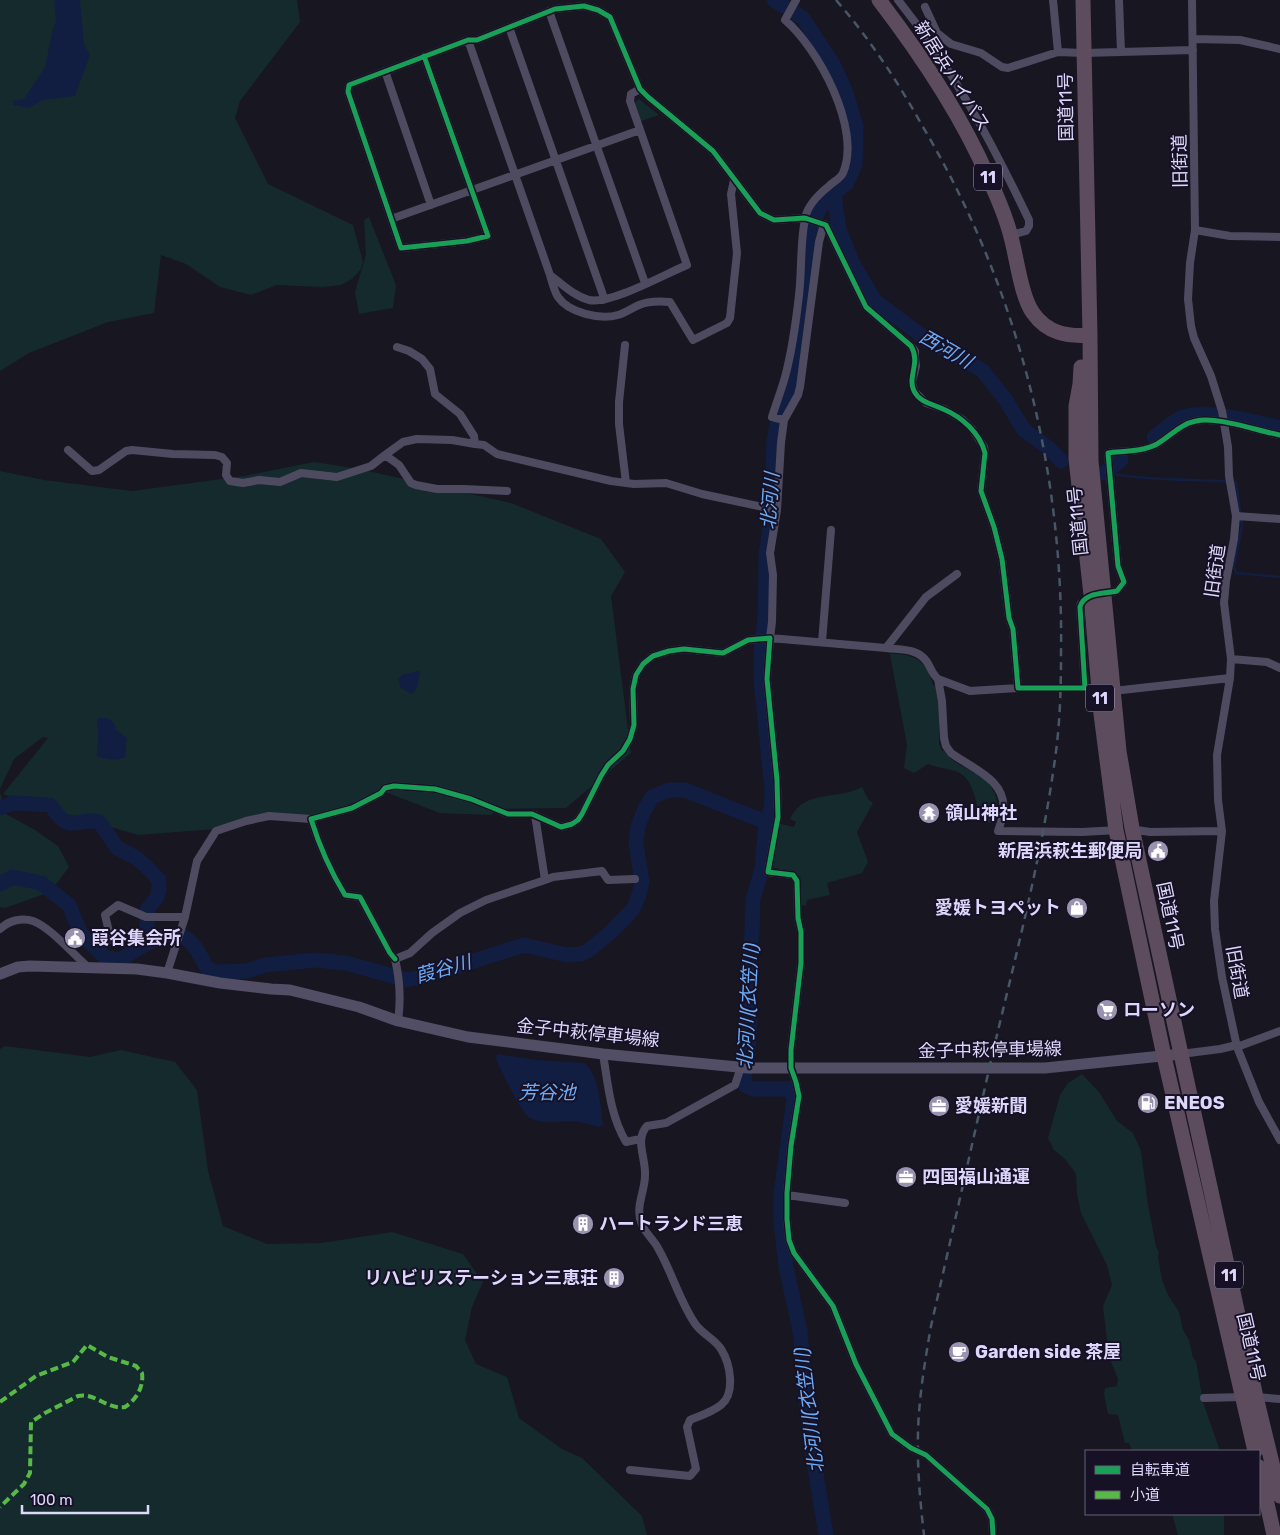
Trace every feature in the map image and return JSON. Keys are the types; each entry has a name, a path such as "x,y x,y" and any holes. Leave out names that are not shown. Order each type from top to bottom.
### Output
{"highway":[{"name":"新居浜バイパス","path":"879,0 952,106 988,176 1011,235 1026,299 1032,312 1040,322 1051,330 1065,335 1085,336"},
{"name":"国道11号","path":"1083,0 1088,274 1085,336 1076,406 1076,459 1113,691 1119,751 1132,828 1250,1397 1255,1450"},
{"name":"国道11号","path":"1097,594 1101,714 1116,830 1164,1056 1250,1397 1280,1496"},
{"path":"1260,1472 1274,1535"}],"main road":[{"name":"金子中萩停車場線","path":"0,974 18,967 137,969 220,982 290,990 358,1007 398,1021 468,1037 603,1054 744,1068 1045,1068 1180,1054"}],"street":[{"path":"898,0 953,77 996,153 1029,220 1029,226 1026,231 1011,235"},
{"path":"1053,0 1058,52"},
{"path":"1119,0 1121,52"},
{"name":"旧街道","path":"1192,0 1196,230 1188,299 1194,338 1211,376 1222,411 1228,447 1229,476 1240,517 1226,581 1224,602 1231,659 1230,678 1217,755 1218,800 1222,831 1214,901 1215,930 1222,977 1237,1046 1259,1102 1280,1140"},
{"path":"795,2 785,20 809,47 828,79 839,102 847,133 846,158 843,171 840,177 814,199 807,219 796,314 784,378 778,396 781,443 776,510 770,554 772,622 765,638 777,780 778,817 768,872 793,875 795,877 797,881 798,918 801,932 801,963 792,1029 791,1068 799,1096 791,1146 787,1195 789,1240 794,1253 833,1306 856,1364 892,1434 911,1448 926,1455 987,1509 992,1519 993,1535"},
{"path":"924,2 937,33 951,44 981,53 1002,67 1008,68 1058,52 1193,50"},
{"path":"424,56 488,236 401,248 348,92 349,85 424,56 468,40 477,40 549,11 584,6 598,10 610,17 640,89 713,151 760,214 774,220 807,219 822,223 830,230 866,307 915,351 916,366 912,382 914,391 926,403 944,409 963,420 972,429 984,447 981,491 994,527 1002,559 1009,618 1013,629 1018,688"},
{"path":"549,11 645,283"},
{"path":"509,27 604,296 603,300"},
{"path":"1193,39 1240,40 1280,49"},
{"path":"468,40 557,296 564,304 590,316 604,317 620,315 641,304 662,301 670,302 693,340 727,323 730,318 737,253 731,194 731,186 734,180"},
{"path":"385,71 432,205"},
{"path":"550,275 573,293 590,300 603,300 618,296 687,264 630,101 631,94 640,89"},
{"path":"391,219 598,147 640,130"},
{"path":"780,419 798,395 800,387 822,223"},
{"path":"1196,230 1230,236 1280,237"},
{"path":"625,345 619,402 619,424 626,483"},
{"path":"397,347 409,350 422,358 430,369 436,394 460,414 474,436 475,444"},
{"path":"167,973 185,916 197,861 216,831 269,816 311,819 352,808 381,793 385,788 394,786 435,789 472,799 508,814 532,814 561,826 572,824 578,820 608,765 623,751 630,739 634,725 633,689 636,676 643,664 653,656 669,650 684,649 723,653 748,640 765,638 822,642 916,652 938,679 970,691 1018,688 1085,688 1081,603 1097,594 1117,591 1124,582 1118,566 1108,453 1143,449 1157,444 1181,426 1198,420 1224,422 1280,435"},
{"path":"68,450 92,471 99,470 126,451 132,450 172,454 215,455 222,457 227,463 226,475 230,481 243,483 259,480 280,482 301,473 337,477 371,466 403,442 417,439 452,440 484,445 497,454 626,483 666,483 702,494 776,510"},
{"path":"385,455 399,466 411,483 416,485 437,489 464,488 507,492"},
{"path":"1240,517 1280,519"},
{"path":"822,642 831,530"},
{"path":"886,648 926,597 957,574"},
{"path":"1231,659 1267,662 1280,668"},
{"path":"1113,691 1230,678"},
{"path":"938,679 946,746 950,753 993,781 1001,793 1004,811 998,831 1082,832 1132,828 1150,832 1222,831"},
{"path":"535,815 545,880"},
{"path":"311,819 325,856 339,885 346,894 360,897 390,953 396,959 400,982 398,1021"},
{"path":"396,959 410,953 432,933 473,906 553,877 602,872 608,880 635,879"},
{"path":"111,940 105,915 118,905 149,917 185,916"},
{"path":"0,929 12,921 32,920 45,928 88,967"},
{"path":"1180,1054 1237,1046 1280,1031"},
{"path":"603,1054 617,1127 626,1142 640,1139"},
{"path":"630,1470 690,1476 696,1469 687,1427 690,1420 720,1407 724,1403 730,1379 728,1366 720,1348 694,1323 674,1286 659,1250 643,1226 639,1204 646,1178 640,1139 642,1132 647,1126 666,1123 736,1084 744,1068"},
{"path":"787,1195 846,1203"},
{"path":"1204,1398 1250,1397 1280,1399"}],"green space":[{"path":"0,0 297,0 300,22 240,101 235,118 268,184 353,225 363,262 361,269 352,279 341,285 322,287 277,285 251,295 220,287 186,264 161,255 154,313 108,322 29,353 0,371"},
{"path":"639,99 659,115 641,121 635,103"},
{"path":"369,217 396,285 393,308 359,314 355,292 366,255 364,220"},
{"path":"314,462 359,469 511,503 601,539 625,572 611,596 631,753 566,808 496,809 492,815 440,813 385,792 308,818 271,813 215,829 138,835 3,794 48,738 43,737 14,759 0,789 0,471 44,480 132,491 244,476"},
{"path":"890,654 913,657 923,664 927,670 933,685 937,687 939,744 942,751 945,751 955,762 982,778 993,789 997,800 997,807 992,823 984,822 971,787 962,775 955,771 928,764 914,773 904,768 907,745"},
{"path":"862,787 868,799 873,803 857,832 868,862 862,873 827,883 830,895 807,900 806,906 802,905 801,878 794,871 774,868 772,865 781,824 794,827 796,822 790,819 796,809 804,803 813,799 843,794"},
{"path":"0,792 6,814 35,830 58,846 69,867 50,892 5,908 0,907"},
{"path":"5,1046 90,1057 121,1050 175,1062 197,1090 208,1171 223,1226 267,1244 321,1243 392,1232 463,1254 483,1282 472,1307 465,1340 476,1364 507,1377 519,1418 562,1449 582,1458 642,1516 647,1535 0,1535 0,1049"},
{"path":"1082,1074 1099,1092 1117,1121 1133,1133 1141,1151 1148,1205 1156,1247 1159,1252 1158,1257 1162,1280 1168,1295 1179,1312 1183,1330 1189,1340 1193,1358 1196,1361 1203,1402 1220,1450 1132,1450 1129,1443 1125,1443 1118,1415 1108,1414 1104,1394 1105,1388 1117,1386 1118,1379 1109,1357 1103,1306 1112,1285 1107,1265 1081,1213 1077,1194 1076,1174 1065,1159 1054,1150 1048,1138 1060,1095 1068,1083"},
{"path":"1172,1515 1224,1515 1224,1535 1178,1535"}],"water":[{"path":"54,0 80,0 84,44 90,55 75,96 42,100 29,108 14,105 13,101 24,99 45,67 56,22"},
{"path":"420,672 417,688 412,694 401,688 398,679 402,675"},
{"path":"98,718 107,718 114,723 116,730 127,738 125,757 111,760 97,756"},
{"name":"芳谷池","path":"497,1054 538,1060 585,1063 594,1076 600,1100 603,1125 598,1127 579,1122 542,1122 532,1119 522,1109 512,1092 496,1059"}],"waterway":[{"name":"北河川","path":"774,0 803,18 834,66 846,93 856,126 855,164 847,183 826,199 811,228 812,246 800,324 797,364 790,388 780,411 774,440 772,516 766,555 765,615 761,653 761,680 772,791 771,810 766,822 762,869 753,899 749,965 750,1018 748,1054 744,1079 745,1085 753,1089 790,1089 794,1099 781,1193 781,1224 786,1267 800,1331 809,1431 826,1535"},
{"name":"西河川","path":"835,192 839,229 853,264 875,301 930,342 982,370 1005,399 1024,430 1050,449 1061,461"},
{"name":"西河川","path":"1154,437 1183,417 1204,414 1231,417 1280,428"},
{"name":"西河川","path":"1104,473 1121,460"},
{"path":"1112,474 1159,479 1236,482 1242,526 1234,566 1236,573 1280,577"},
{"name":"葭谷川","path":"0,884 13,877 41,883 69,905 81,934 105,957 120,960 152,941 171,935 187,939 196,949 207,968 216,972 247,971 265,965 315,960 346,963 407,980 427,976 524,945 567,955 581,954 589,950 611,932 633,909 639,895 642,882 636,843 638,826 652,797 669,790 685,790 766,822"},
{"path":"0,808 13,803 50,805 61,819 68,822 92,821 101,824 117,848 135,857 159,880 157,897 147,910 147,935 149,942"}],"railway":[{"path":"836,0 872,45 913,110 956,188 985,250 1009,315 1028,381 1043,448 1054,516 1060,585 1060,706 1057,746 1050,794 1029,900 931,1326 923,1379 918,1445 919,1484 924,1535"}],"marked path":[{"path":"0,1402 36,1376 73,1362 87,1345 108,1357 136,1366 142,1373 142,1383 138,1393 133,1401 125,1407 112,1406 84,1395 78,1396 31,1422 30,1473 24,1484 0,1507"}],"cycle path":[{"path":"424,56 488,236 467,241 401,248 348,92 349,85 468,40 477,40 555,9 584,6 598,10 610,17 640,89 713,151 760,213 774,220 805,218 826,225 866,307 911,346 915,358 912,380 914,391 923,401 957,416 975,432 983,446 985,453 981,491 994,527 1002,559 1009,618 1013,629 1018,688 1085,688 1080,607 1082,602 1090,596 1117,591 1124,582 1118,566 1108,453 1151,447 1185,425 1205,420 1226,422 1280,435"},
{"path":"395,959 360,897 345,895 326,858 311,819 352,808 381,793 385,788 394,786 435,789 471,799 508,814 532,814 561,827 572,824 582,814 608,765 623,751 630,739 634,725 633,689 636,675 643,664 653,656 669,651 684,649 723,653 748,640 770,638 767,679 777,780 778,817 768,872 793,875 797,881 798,918 801,932 801,963 791,1050 791,1068 799,1096 791,1146 787,1193 789,1240 794,1253 833,1306 856,1364 892,1434 911,1448 926,1455 987,1509 992,1519 993,1535"}],"place":[{"name":"領山神社","path":"929,813"},
{"name":"新居浜萩生郵便局","path":"1158,851"},
{"name":"愛媛トヨペット","path":"1077,908"},
{"name":"葭谷集会所","path":"75,938"},
{"name":"ローソン","path":"1107,1010"},
{"name":"ENEOS","path":"1148,1103"},
{"name":"愛媛新聞","path":"939,1106"},
{"name":"四国福山通運","path":"906,1177"},
{"name":"ハートランド三恵","path":"583,1224"},
{"name":"リハビリステーション三恵荘","path":"614,1278"},
{"name":"Garden side 茶屋","path":"959,1352"}],"water label":[{"name":"北河川(衣笠川)","path":"748,1006"},
{"name":"北河川(衣笠川)","path":"809,1410"}]}
